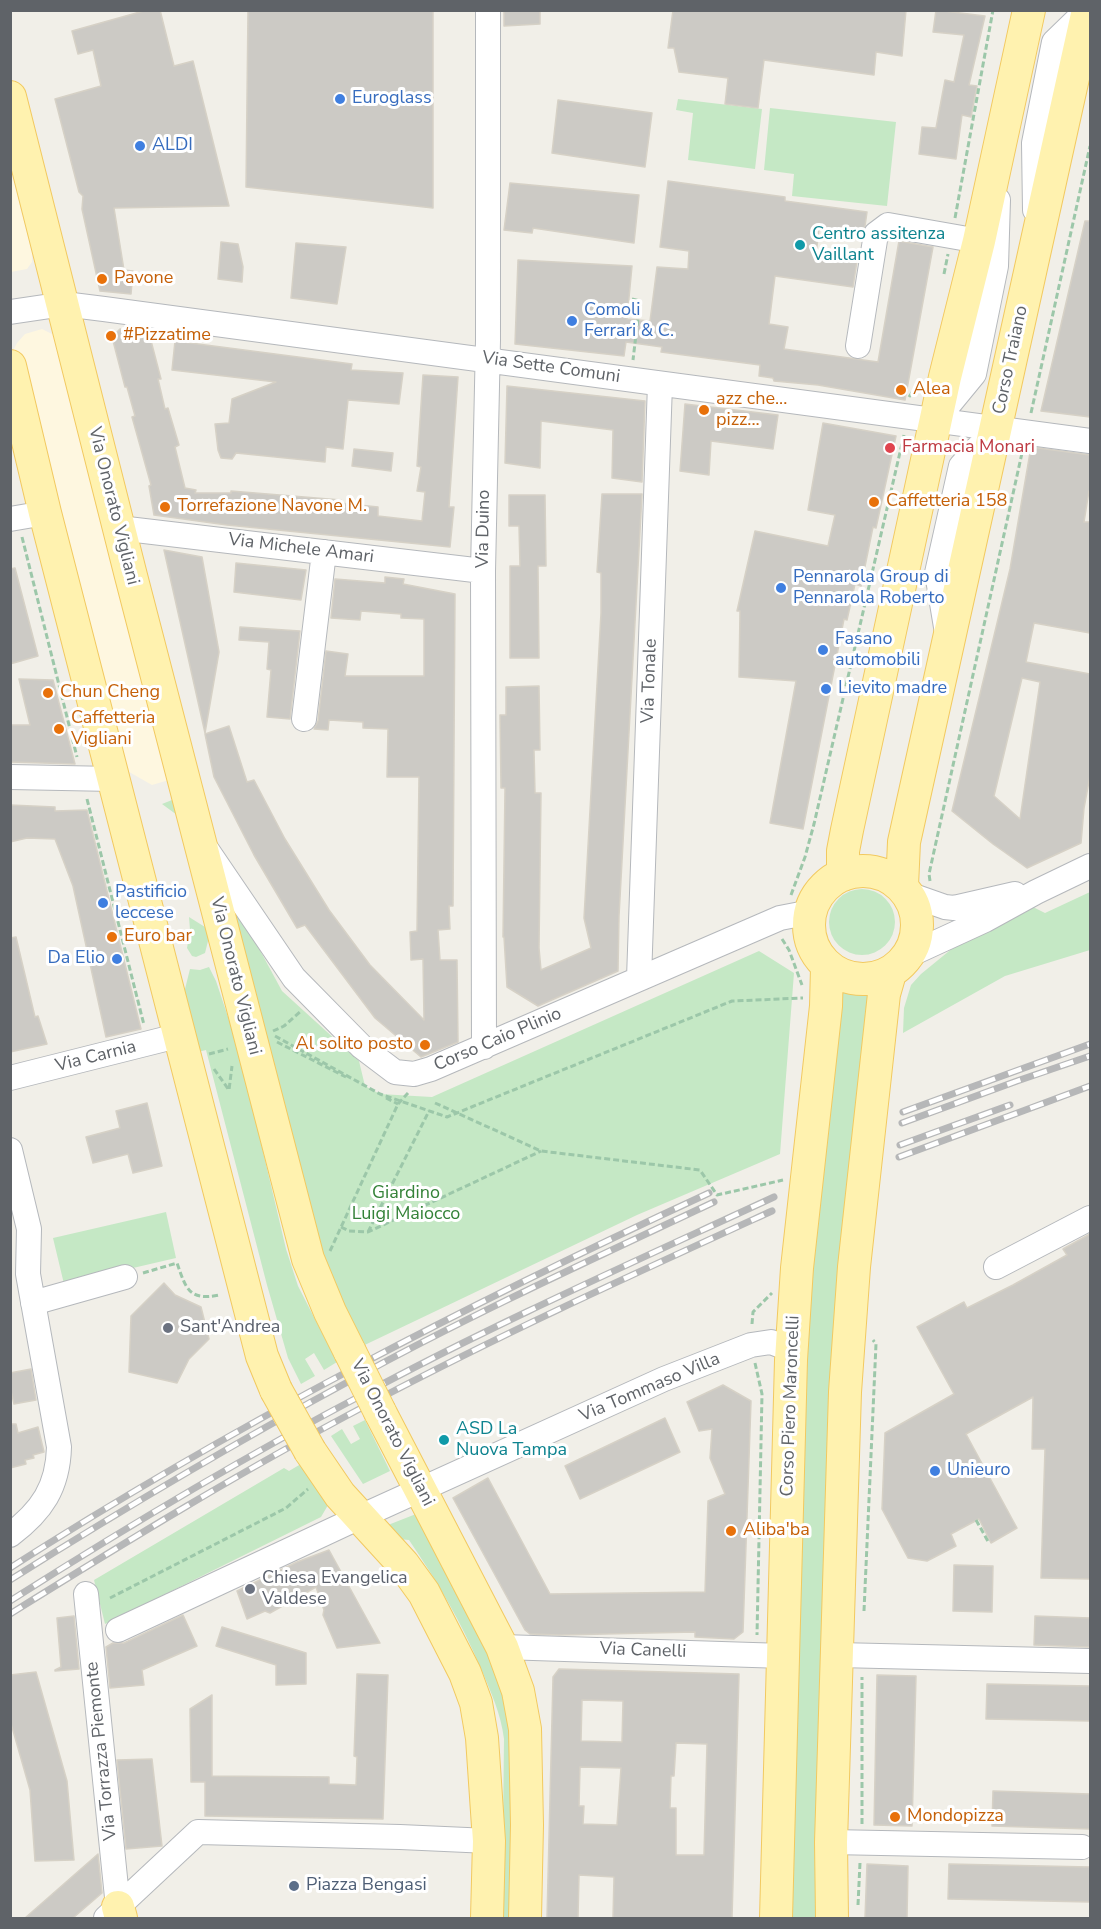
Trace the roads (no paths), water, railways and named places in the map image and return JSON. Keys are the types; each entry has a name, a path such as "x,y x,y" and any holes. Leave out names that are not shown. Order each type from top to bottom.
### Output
{"main road":[{"path":"843,875 844,840 936,421 965,239 1000,146 1029,10"},
{"name":"Corso Traiano","path":"914,890 904,842 1088,10"},
{"name":"Via Onorato Vigliani","path":"10,97 308,1260 330,1312 380,1412 502,1647 518,1691 525,1729 527,1825 525,1918"},
{"path":"10,366 25,517 114,779 190,1050 262,1356 276,1390 318,1463 340,1495 403,1564 424,1593 465,1673 476,1703 482,1738 489,1841 487,1918"},
{"path":"845,1913 850,1655 845,1392 854,1267 884,994 917,929 912,900 914,890 878,874 856,872 843,875 821,888 814,899 803,899 813,944 819,958 827,967 850,978 862,980 876,978 899,964"},
{"name":"Corso Piero Maroncelli","path":"776,1918 792,1350 797,1268 825,1006 827,967"}],"street":[{"name":"Via Duino","path":"484,1047 483,571 488,359 488,10"},
{"path":"936,421 974,374 996,266 1000,146"},
{"path":"858,346 876,234 888,225 965,239"},
{"name":"Via Sette Comuni","path":"10,312 64,304 488,359 660,384 888,412 936,421 1090,441"},
{"name":"Via Tonale","path":"639,978 660,384"},
{"name":"Via Michele Amari","path":"119,528 483,571"},
{"path":"304,719 324,552"},
{"path":"10,777 114,779"},
{"name":"Corso Caio Plinio","path":"202,843 294,978 362,1047 394,1072 414,1074 431,1070 780,918 803,899"},
{"path":"899,964 1090,866"},
{"path":"914,890 945,907 954,908 1003,896 1036,892"},
{"name":"Via Carnia","path":"10,1078 148,1044 190,1050"},
{"path":"10,1150 29,1229 28,1274 59,1447 58,1465 48,1495 19,1528"},
{"path":"996,1267 1090,1218"},
{"path":"33,1303 125,1277"},
{"name":"Via Tommaso Villa","path":"118,1630 664,1379 751,1345 771,1341 792,1350"},
{"name":"Via Torrazza Piemonte","path":"86,1594 115,1915"},
{"name":"Via Canelli","path":"502,1647 784,1656"},
{"path":"850,1655 1090,1661"},
{"path":"115,1915 198,1832 489,1841"},
{"path":"846,1842 1082,1847"}],"railway":[{"path":"903,1112 1090,1044"},
{"path":"902,1123 1090,1056"},
{"path":"899,1157 1090,1086"},
{"path":"900,1145 1010,1105"},
{"path":"10,1568 94,1515 353,1368 530,1278 709,1193"},
{"path":"10,1601 184,1494 413,1368 774,1197"},
{"path":"10,1580 181,1476 399,1354 488,1309 714,1202"},
{"path":"10,1614 187,1506 367,1405 517,1329 772,1211"}],"place":[{"name":"Euroglass","path":"340,99"},
{"name":"ALDI","path":"140,146"},
{"name":"Centro assitenza Vaillant","path":"800,245"},
{"name":"Pavone","path":"102,279"},
{"name":"Comoli Ferrari & C.","path":"572,321"},
{"name":"#Pizzatime","path":"111,336"},
{"name":"Alea","path":"901,390"},
{"name":"azz che... pizz...","path":"704,410"},
{"name":"Farmacia Monari","path":"890,448"},
{"name":"Caffetteria 158","path":"874,502"},
{"name":"Torrefazione Navone M.","path":"165,507"},
{"name":"Pennarola Group di Pennarola Roberto","path":"781,588"},
{"name":"Fasano automobili","path":"823,650"},
{"name":"Lievito madre","path":"826,689"},
{"name":"Chun Cheng","path":"48,693"},
{"name":"Caffetteria Vigliani","path":"59,729"},
{"name":"Pastificio leccese","path":"103,903"},
{"name":"Euro bar","path":"112,937"},
{"name":"Da Elio","path":"117,959"},
{"name":"Al solito posto","path":"425,1045"},
{"name":"Sant'Andrea","path":"168,1328"},
{"name":"ASD La Nuova Tampa","path":"444,1440"},
{"name":"Unieuro","path":"935,1471"},
{"name":"Aliba'ba","path":"731,1531"},
{"name":"Chiesa Evangelica Valdese","path":"250,1589"},
{"name":"Mondopizza","path":"895,1817"},
{"name":"Piazza Bengasi","path":"294,1886"}],"park label":[{"name":"Giardino Luigi Maiocco","path":"406,1204"}]}
